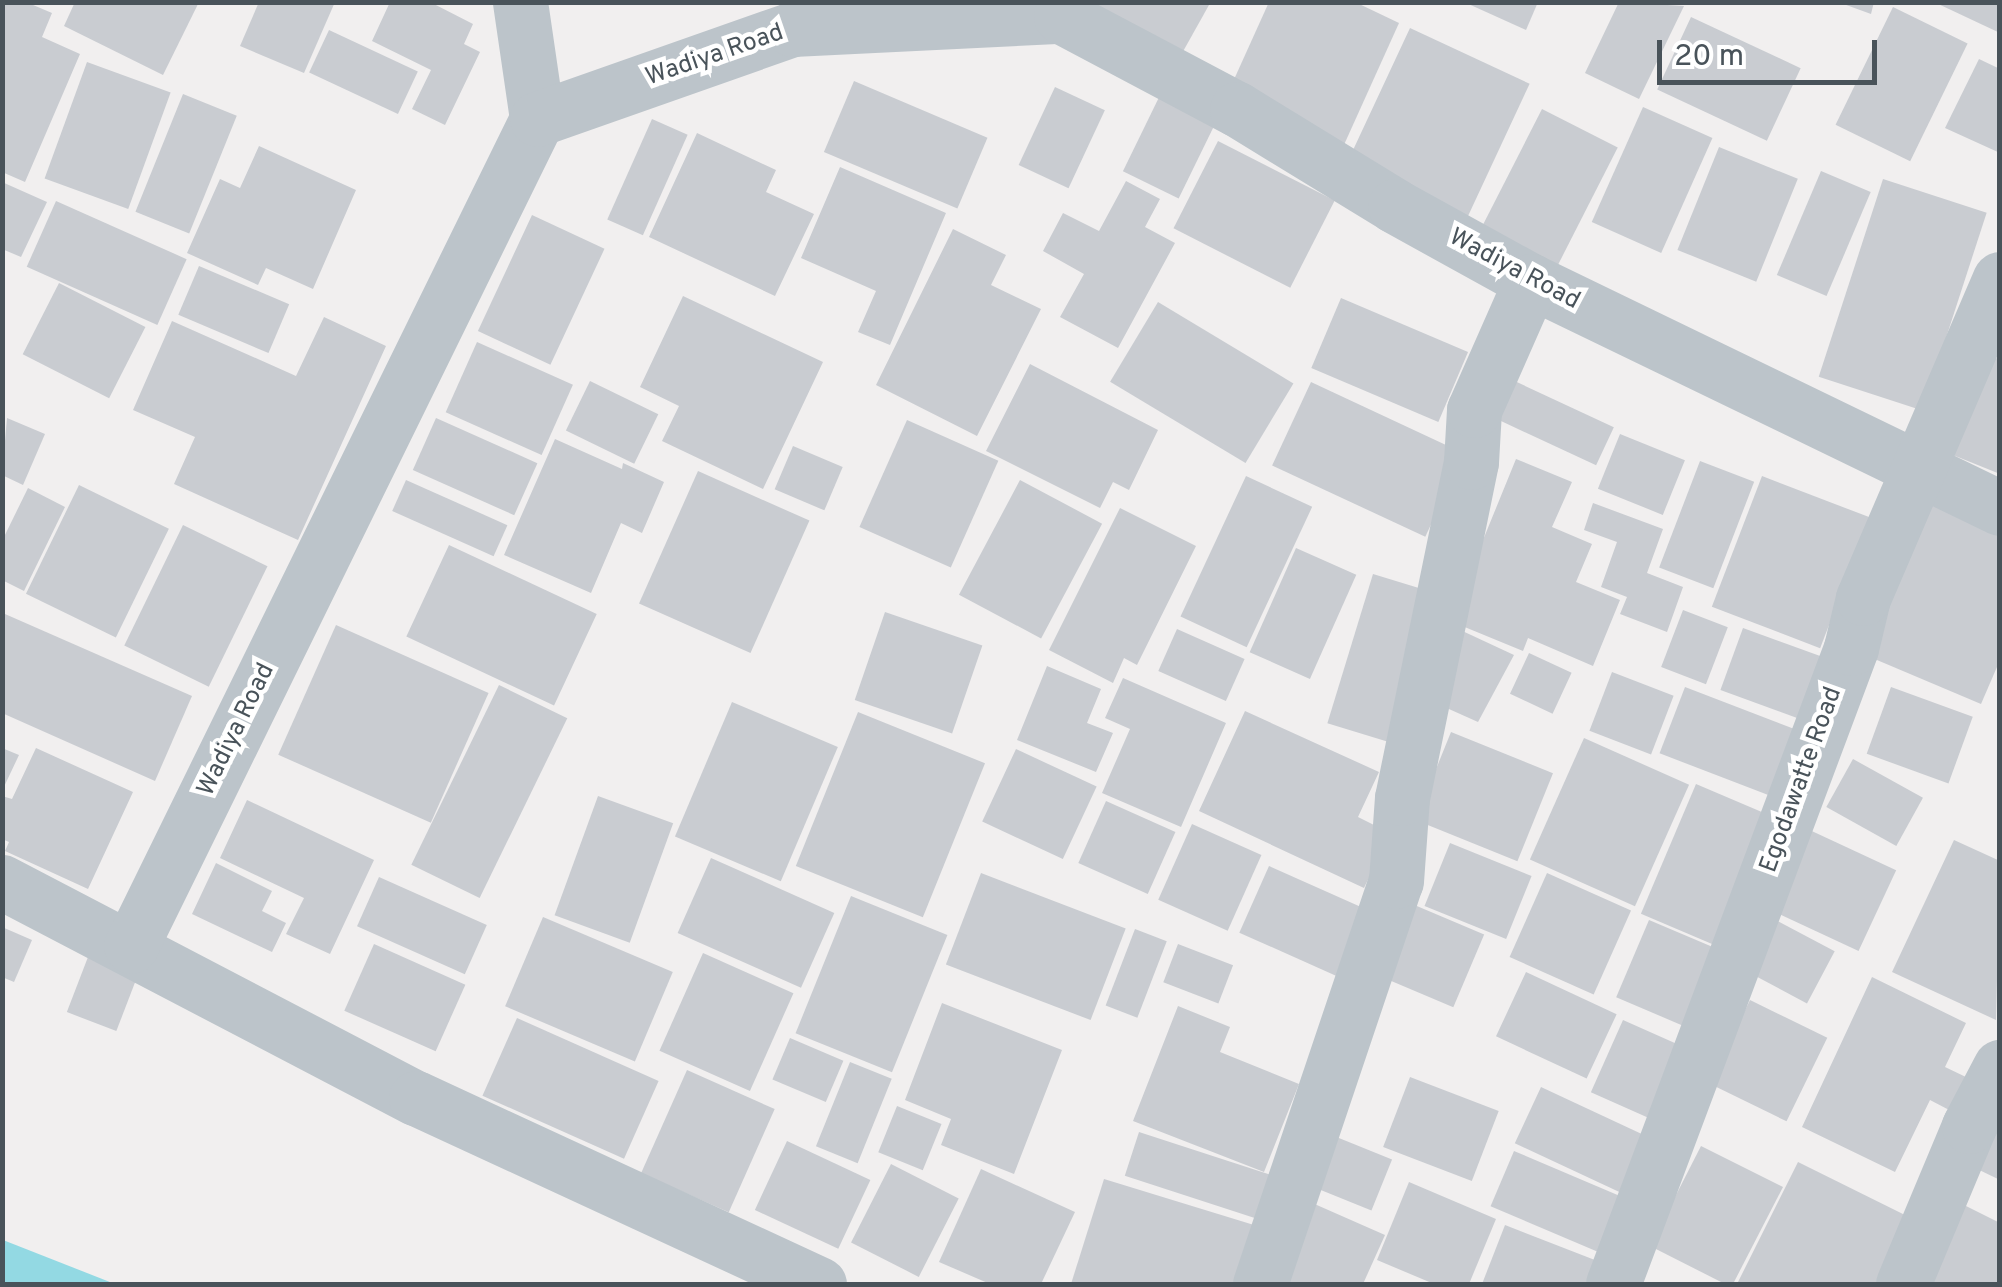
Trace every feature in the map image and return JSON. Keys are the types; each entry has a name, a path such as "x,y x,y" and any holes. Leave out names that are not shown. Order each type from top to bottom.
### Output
{"street":[{"path":"520,2 537,119"},
{"name":"Wadiya Road","path":"131,946 537,119 792,29 1061,16 1237,109 1395,206 1531,281 1914,470 2000,508"},
{"name":"Egodawatte Road","path":"1613,1284 1850,648 1862,598 1914,470 2000,279"},
{"path":"1260,1284 1396,880 1402,798 1472,462 1474,410 1531,281"},
{"path":"2,882 416,1098 819,1284"},
{"path":"1903,1284 1969,1126 2000,1067"}],"water":[{"path":"3,1240 115,1284 3,1284"}],"building":[{"path":"2,2 26,2 52,13 42,37 80,54 25,182 2,172"},
{"path":"75,2 199,2 163,75 64,26"},
{"path":"259,2 335,2 304,73 240,46"},
{"path":"390,2 430,2 473,24 464,44 480,52 445,125 412,109 431,70 372,41"},
{"path":"1067,2 1205,2 1209,5 1176,64"},
{"path":"1269,2 1355,2 1399,23 1343,147 1227,95"},
{"path":"1464,2 1538,2 1526,30"},
{"path":"1619,2 1684,6 1639,99 1585,73"},
{"path":"1838,2 1874,2 1871,14"},
{"path":"1934,2 2000,2 2000,33"},
{"path":"1893,7 1968,43 1910,161 1836,125"},
{"path":"1691,17 1801,68 1767,141 1657,90"},
{"path":"1410,28 1530,84 1466,221 1346,165"},
{"path":"329,30 418,71 398,114 309,73"},
{"path":"1979,59 2000,69 2000,153 1945,128"},
{"path":"87,62 171,92 128,209 45,179"},
{"path":"854,81 987,138 957,209 824,152"},
{"path":"1165,85 1221,112 1179,198 1123,171"},
{"path":"1055,87 1105,110 1069,188 1019,165"},
{"path":"183,94 237,116 189,233 135,212"},
{"path":"1643,107 1712,138 1661,253 1592,222"},
{"path":"1542,109 1618,148 1558,265 1482,227"},
{"path":"652,119 688,135 643,235 607,219"},
{"path":"697,133 776,170 766,192 814,214 775,296 649,237"},
{"path":"1218,141 1335,200 1290,288 1174,228"},
{"path":"259,146 356,190 313,289 266,268 258,285 187,253 220,179 240,188"},
{"path":"1719,147 1798,179 1756,282 1677,250"},
{"path":"840,167 946,213 890,345 858,332 876,291 801,258"},
{"path":"1821,171 1871,192 1827,296 1777,275"},
{"path":"1883,179 1987,213 1922,411 1819,377"},
{"path":"1126,181 1160,199 1145,227 1175,243 1118,348 1060,317 1084,274 1043,251 1063,213 1099,231"},
{"path":"2,182 47,202 21,257 2,249"},
{"path":"56,201 187,259 157,325 27,267"},
{"path":"532,215 605,249 550,365 478,331"},
{"path":"953,229 1006,255 991,285 1041,309 977,436 876,385"},
{"path":"199,266 289,304 269,353 178,315"},
{"path":"59,283 145,327 109,398 23,354"},
{"path":"683,296 823,362 763,489 662,441 679,406 640,387"},
{"path":"1341,298 1468,352 1438,422 1311,368"},
{"path":"1158,302 1293,383 1246,463 1110,382"},
{"path":"324,317 386,346 298,540 174,484 195,437 133,410 172,321 296,376"},
{"path":"477,342 573,385 542,455 446,412"},
{"path":"1981,351 2000,360 2000,474 1938,449"},
{"path":"1030,364 1158,430 1129,490 1113,482 1100,508 986,451"},
{"path":"1506,377 1614,427 1596,465 1488,415"},
{"path":"590,381 658,414 634,464 566,430"},
{"path":"1311,382 1464,453 1425,537 1272,465"},
{"path":"7,418 45,434 23,485 2,475"},
{"path":"436,418 537,463 514,515 413,470"},
{"path":"907,420 998,461 951,568 859,527"},
{"path":"1620,434 1685,460 1663,515 1598,489"},
{"path":"555,439 622,469 623,463 664,482 642,533 621,523 591,593 504,555"},
{"path":"793,446 843,467 824,510 775,489"},
{"path":"1516,459 1572,482 1552,527 1592,544 1576,582 1620,600 1593,666 1528,638 1523,651 1450,621"},
{"path":"1700,461 1754,482 1713,588 1659,567"},
{"path":"698,471 809,521 750,653 639,603"},
{"path":"1246,476 1312,507 1247,647 1180,616"},
{"path":"1762,476 1870,518 1820,648 1712,607"},
{"path":"406,480 507,525 494,556 392,511"},
{"path":"1020,480 1102,524 1041,638 959,595"},
{"path":"79,485 169,529 116,638 26,594"},
{"path":"28,488 65,507 24,591 2,580 2,541"},
{"path":"1924,497 2000,529 2000,660 1981,704 1858,652"},
{"path":"1593,503 1663,529 1647,573 1683,587 1667,632 1620,614 1627,597 1601,587 1617,542 1584,530"},
{"path":"1120,508 1196,546 1137,665 1124,658 1113,683 1049,650"},
{"path":"183,525 267,566 209,687 124,645"},
{"path":"449,545 597,614 554,705 406,637"},
{"path":"1296,548 1356,575 1310,679 1250,652"},
{"path":"1373,574 1435,593 1390,742 1327,723"},
{"path":"1683,610 1728,627 1706,684 1661,667"},
{"path":"885,612 982,646 952,733 855,700"},
{"path":"5,614 192,696 155,781 2,713"},
{"path":"336,625 489,693 431,823 278,755"},
{"path":"1456,628 1514,655 1478,722 1431,701"},
{"path":"1743,628 1836,662 1813,724 1720,690"},
{"path":"1177,629 1245,659 1226,701 1158,671"},
{"path":"1529,653 1572,673 1553,714 1510,694"},
{"path":"1047,666 1101,689 1087,723 1113,733 1096,772 1017,740"},
{"path":"1612,672 1674,696 1651,754 1589,731"},
{"path":"1123,678 1226,723 1181,827 1102,793 1130,729 1105,718"},
{"path":"499,685 567,718 480,898 411,865"},
{"path":"1685,687 1805,733 1780,800 1660,753"},
{"path":"1891,687 1973,717 1948,783 1867,754"},
{"path":"732,702 838,747 781,881 675,836"},
{"path":"1245,711 1379,772 1358,817 1390,833 1364,888 1199,811"},
{"path":"858,712 985,763 923,917 796,866"},
{"path":"1451,732 1553,773 1517,861 1415,820"},
{"path":"1584,738 1689,785 1635,906 1530,860"},
{"path":"2,748 19,755 2,791"},
{"path":"36,748 133,792 88,889 5,851 9,842 2,839 2,796 12,799"},
{"path":"1016,749 1097,787 1063,859 982,822"},
{"path":"1853,759 1923,798 1896,846 1826,807"},
{"path":"1696,784 1781,820 1726,950 1641,914"},
{"path":"598,796 673,823 630,943 555,915"},
{"path":"247,800 374,860 330,954 286,934 304,898 220,858"},
{"path":"1106,801 1175,832 1148,894 1078,863"},
{"path":"1192,824 1261,855 1228,931 1158,900"},
{"path":"1801,826 1896,870 1859,951 1763,907"},
{"path":"1954,840 2000,861 1996,1020 1892,972"},
{"path":"1450,843 1532,876 1506,939 1425,906"},
{"path":"711,858 834,913 801,988 678,933"},
{"path":"216,863 272,891 262,911 286,923 272,952 192,914"},
{"path":"1269,866 1380,915 1350,982 1239,933"},
{"path":"981,873 1126,929 1091,1020 946,964"},
{"path":"1547,873 1631,910 1594,994 1510,957"},
{"path":"379,877 487,925 465,974 357,926"},
{"path":"851,896 947,935 892,1072 796,1033"},
{"path":"1405,901 1484,935 1453,1007 1374,974"},
{"path":"543,917 673,972 635,1061 505,1006"},
{"path":"1772,918 1835,951 1807,1003 1744,970"},
{"path":"1649,920 1726,953 1694,1030 1616,997"},
{"path":"2,927 32,940 14,982 2,977"},
{"path":"1135,929 1167,941 1137,1018 1106,1006"},
{"path":"374,944 465,985 436,1051 344,1011"},
{"path":"1178,944 1233,965 1218,1003 1163,982"},
{"path":"703,953 793,993 750,1091 659,1051"},
{"path":"88,957 137,976 116,1031 67,1012"},
{"path":"1526,972 1617,1014 1587,1079 1496,1036"},
{"path":"1872,977 1966,1023 1945,1067 1968,1078 1953,1112 1930,1100 1895,1172 1802,1127"},
{"path":"1750,1000 1827,1038 1787,1121 1709,1084"},
{"path":"942,1003 1062,1050 1014,1174 941,1145 951,1119 905,1100"},
{"path":"1178,1006 1230,1027 1220,1052 1299,1084 1264,1172 1133,1121"},
{"path":"517,1018 659,1081 624,1159 482,1096"},
{"path":"1623,1020 1693,1051 1661,1123 1591,1092"},
{"path":"790,1038 843,1061 826,1102 772,1079"},
{"path":"850,1062 892,1079 858,1163 816,1146"},
{"path":"687,1070 775,1109 729,1212 641,1173"},
{"path":"1410,1077 1499,1111 1472,1181 1383,1147"},
{"path":"1541,1087 1652,1139 1626,1195 1515,1143"},
{"path":"897,1106 942,1124 923,1170 878,1152"},
{"path":"2000,1109 2000,1180 1971,1166"},
{"path":"1139,1132 1271,1175 1257,1219 1125,1176"},
{"path":"1329,1134 1392,1159 1371,1210 1308,1185"},
{"path":"787,1141 870,1180 838,1249 755,1210"},
{"path":"1701,1146 1783,1187 1733,1284 1725,1284 1650,1246"},
{"path":"1514,1151 1622,1197 1598,1252 1491,1206"},
{"path":"1798,1162 1909,1217 1876,1284 1737,1284"},
{"path":"891,1164 959,1199 919,1277 851,1242"},
{"path":"981,1169 1075,1212 1041,1284 990,1284 939,1262"},
{"path":"1104,1179 1267,1229 1250,1284 1071,1284"},
{"path":"1409,1182 1496,1219 1469,1284 1434,1284 1377,1260"},
{"path":"1310,1202 1385,1235 1363,1284 1273,1284"},
{"path":"1962,1204 2000,1223 2000,1284 1922,1284"},
{"path":"1505,1225 1600,1262 1591,1284 1482,1284"}]}
